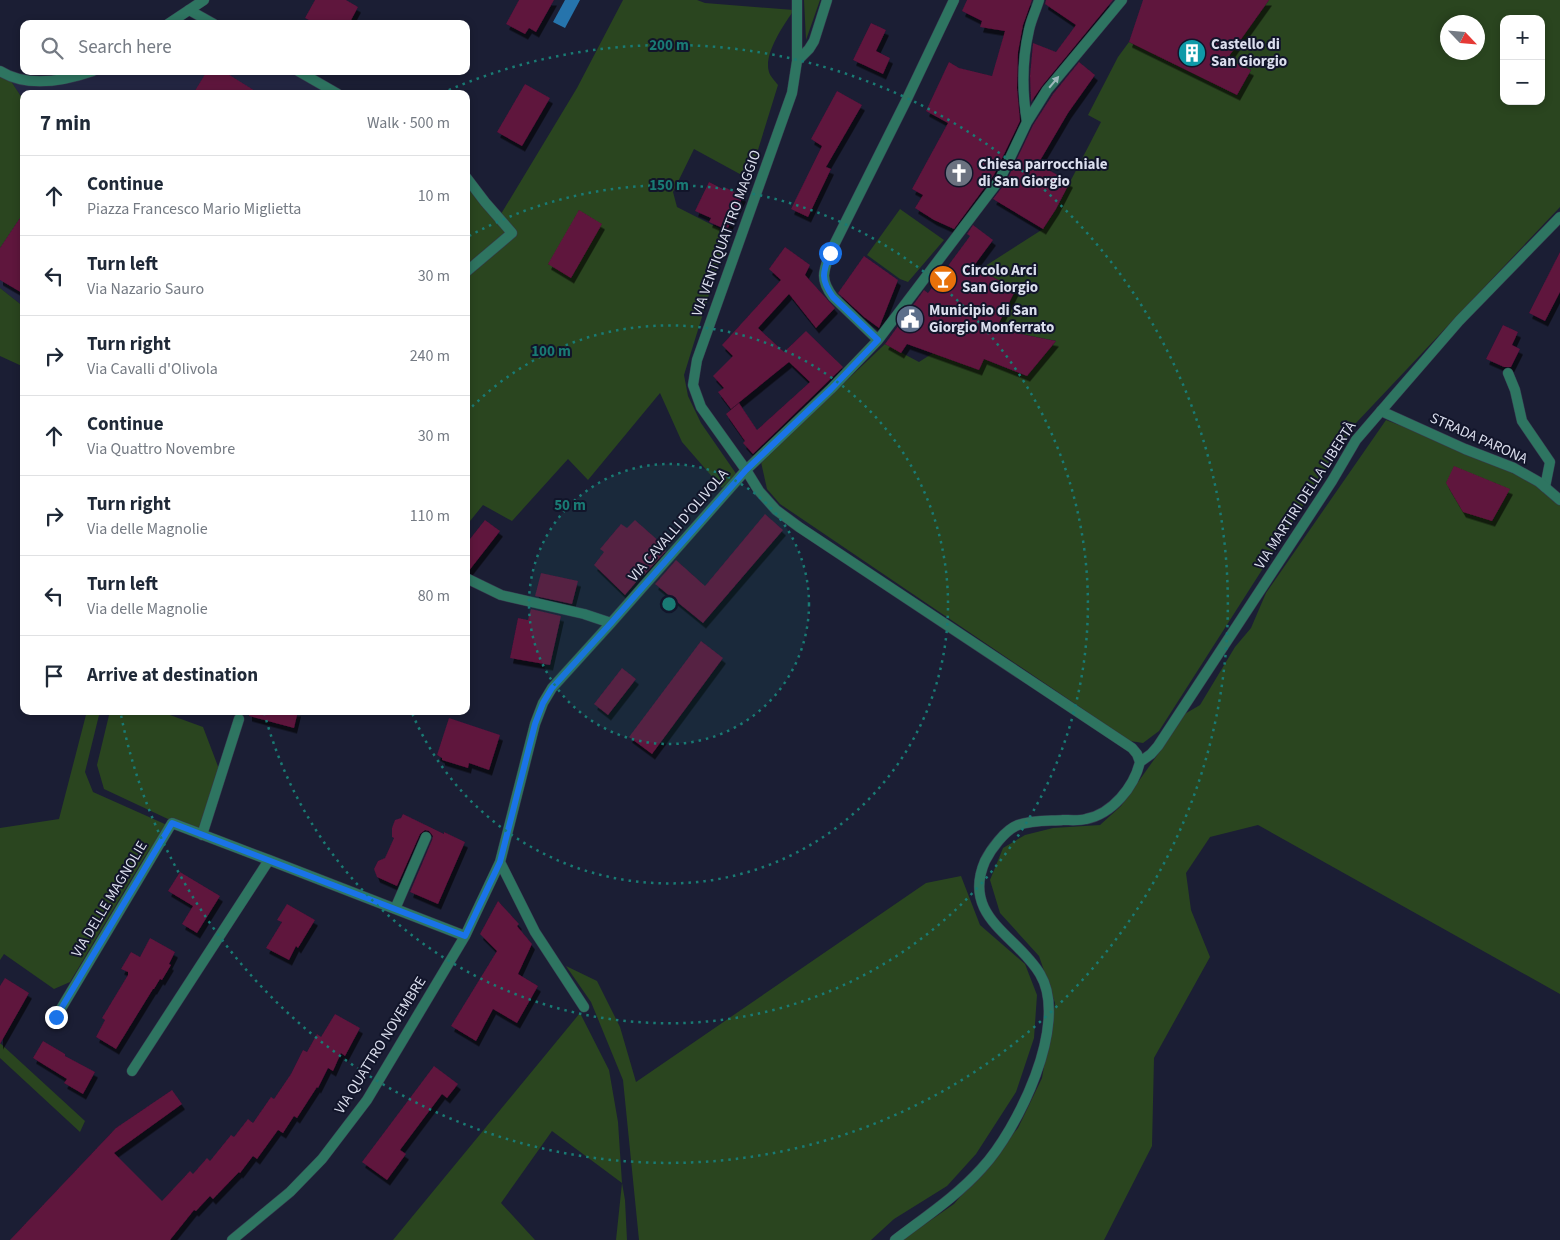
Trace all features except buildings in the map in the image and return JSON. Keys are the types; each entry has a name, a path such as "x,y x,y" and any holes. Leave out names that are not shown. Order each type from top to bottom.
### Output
{"street":[{"path":"174,20 204,0"},
{"name":"VIA VENTIQUATTRO MAGGIO","path":"797,0 797,61 792,93 697,360 693,386 701,407 746,470 758,491 776,510 1132,748 1140,762"},
{"path":"797,61 814,41 827,0"},
{"path":"878,340 833,297 827,289 823,272 830,253 954,0"},
{"path":"1026,122 1023,99 1024,56 1029,28 1039,0"},
{"name":"VIA CAVALLI D'OLIVOLA","path":"500,862 535,724 543,703 552,688 746,470 831,389 878,340 1000,179 1026,122 1048,90 1122,0"},
{"path":"189,10 207,20"},
{"path":"0,71 7,75 41,82 82,75"},
{"path":"305,75 331,90"},
{"path":"470,182 512,233 470,269"},
{"name":"VIA MARTIRI DELLA LIBERTÀ","path":"1140,762 1158,746 1332,481 1356,440 1459,321 1560,217"},
{"path":"1508,373 1515,390 1522,421 1550,462 1545,487"},
{"name":"STRADA PARONA","path":"1381,411 1465,450 1514,468 1539,482 1560,500"},
{"path":"470,580 501,595 584,614 611,623"},
{"path":"202,835 239,719"},
{"path":"895,1240 961,1190 984,1166 1018,1114 1031,1088 1042,1056 1048,1025 1049,1001 1041,976 1029,959 989,919 981,900 980,878 986,860 999,840 1017,826 1039,821 1087,819 1108,810 1125,793 1134,780 1140,762"},
{"name":"VIA DELLE MAGNOLIE","path":"56,1017 172,823 465,936"},
{"path":"395,909 426,837"},
{"path":"132,1071 269,860"},
{"path":"500,862 535,932 584,1007"},
{"name":"VIA QUATTRO NOVEMBRE","path":"232,1240 290,1192 322,1159 367,1100 465,936 500,862"}],"shaded area":[{"path":"7,75 41,82 76,75 303,75 324,90 20,90 20,95"},
{"path":"20,216 20,304 0,288 0,245"}],"green space":[{"path":"623,0 697,0 705,3 794,10 776,39 769,57 769,72 778,85 749,179 694,149 673,192 677,207 728,233 684,375 688,396 701,423 737,475 722,488 682,442 660,393 588,480 568,459 512,521 483,505 470,521 470,180 501,214 577,88"},
{"path":"804,0 820,0 806,40"},
{"path":"1269,0 1560,0 1560,207 1356,423 1159,731 1143,743 1130,741 780,504 767,489 761,462 885,344 919,362 933,353 979,370 984,359 1027,376 1056,341 996,329 1016,289 979,270 1043,229 1056,209 1101,122 1088,115 1118,57 1129,42 1237,95 1251,70 1227,59"},
{"path":"0,71 7,75 20,95 20,218 0,248"},
{"path":"900,209 944,240 908,282 900,279 867,255"},
{"path":"0,288 20,304 20,365 0,356"},
{"path":"1386,420 1514,468 1560,500 1560,994 1258,825 1210,837 1186,873 1191,910 1210,957 1154,1058 1152,1146 1104,1240 902,1240 954,1204 1018,1128 1042,1078 1055,1003 1039,956 1000,913 990,880 1003,848 1025,835 1053,828 1100,825 1121,806 1183,715 1200,705 1235,647 1251,628 1266,593"},
{"path":"86,715 99,715 85,772 93,792 167,825 144,858 70,982 54,989 4,954 0,960 0,828 59,819"},
{"path":"109,715 170,715 203,727 219,769 202,835 104,789 97,765"},
{"path":"961,876 980,925 1025,964 1037,995 1034,1038 1016,1092 976,1154 947,1186 894,1219 871,1240 639,1240 623,1080 591,1002 566,966 597,981 620,1027 636,1082 926,883"},
{"path":"580,1013 609,1070 618,1122 622,1183 552,1131 501,1203 535,1240 393,1240"},
{"path":"0,1043 85,1121 80,1132 0,1058"},
{"path":"622,1183 625,1200 627,1240 616,1240"}],"water":[{"path":"565,0 580,0 565,28 553,22"}],"place":[{"name":"Castello di San Giorgio","path":"1192,53"},
{"name":"Chiesa parrocchiale di San Giorgio","path":"959,173"},
{"name":"Circolo Arci San Giorgio","path":"943,279"},
{"name":"Municipio di San Giorgio Monferrato","path":"910,319"}],"route":[{"path":"56,1017 172,823 465,936 500,862 535,724 543,703 552,688 746,470 831,389 878,340 827,289 823,272 830,253"}]}
